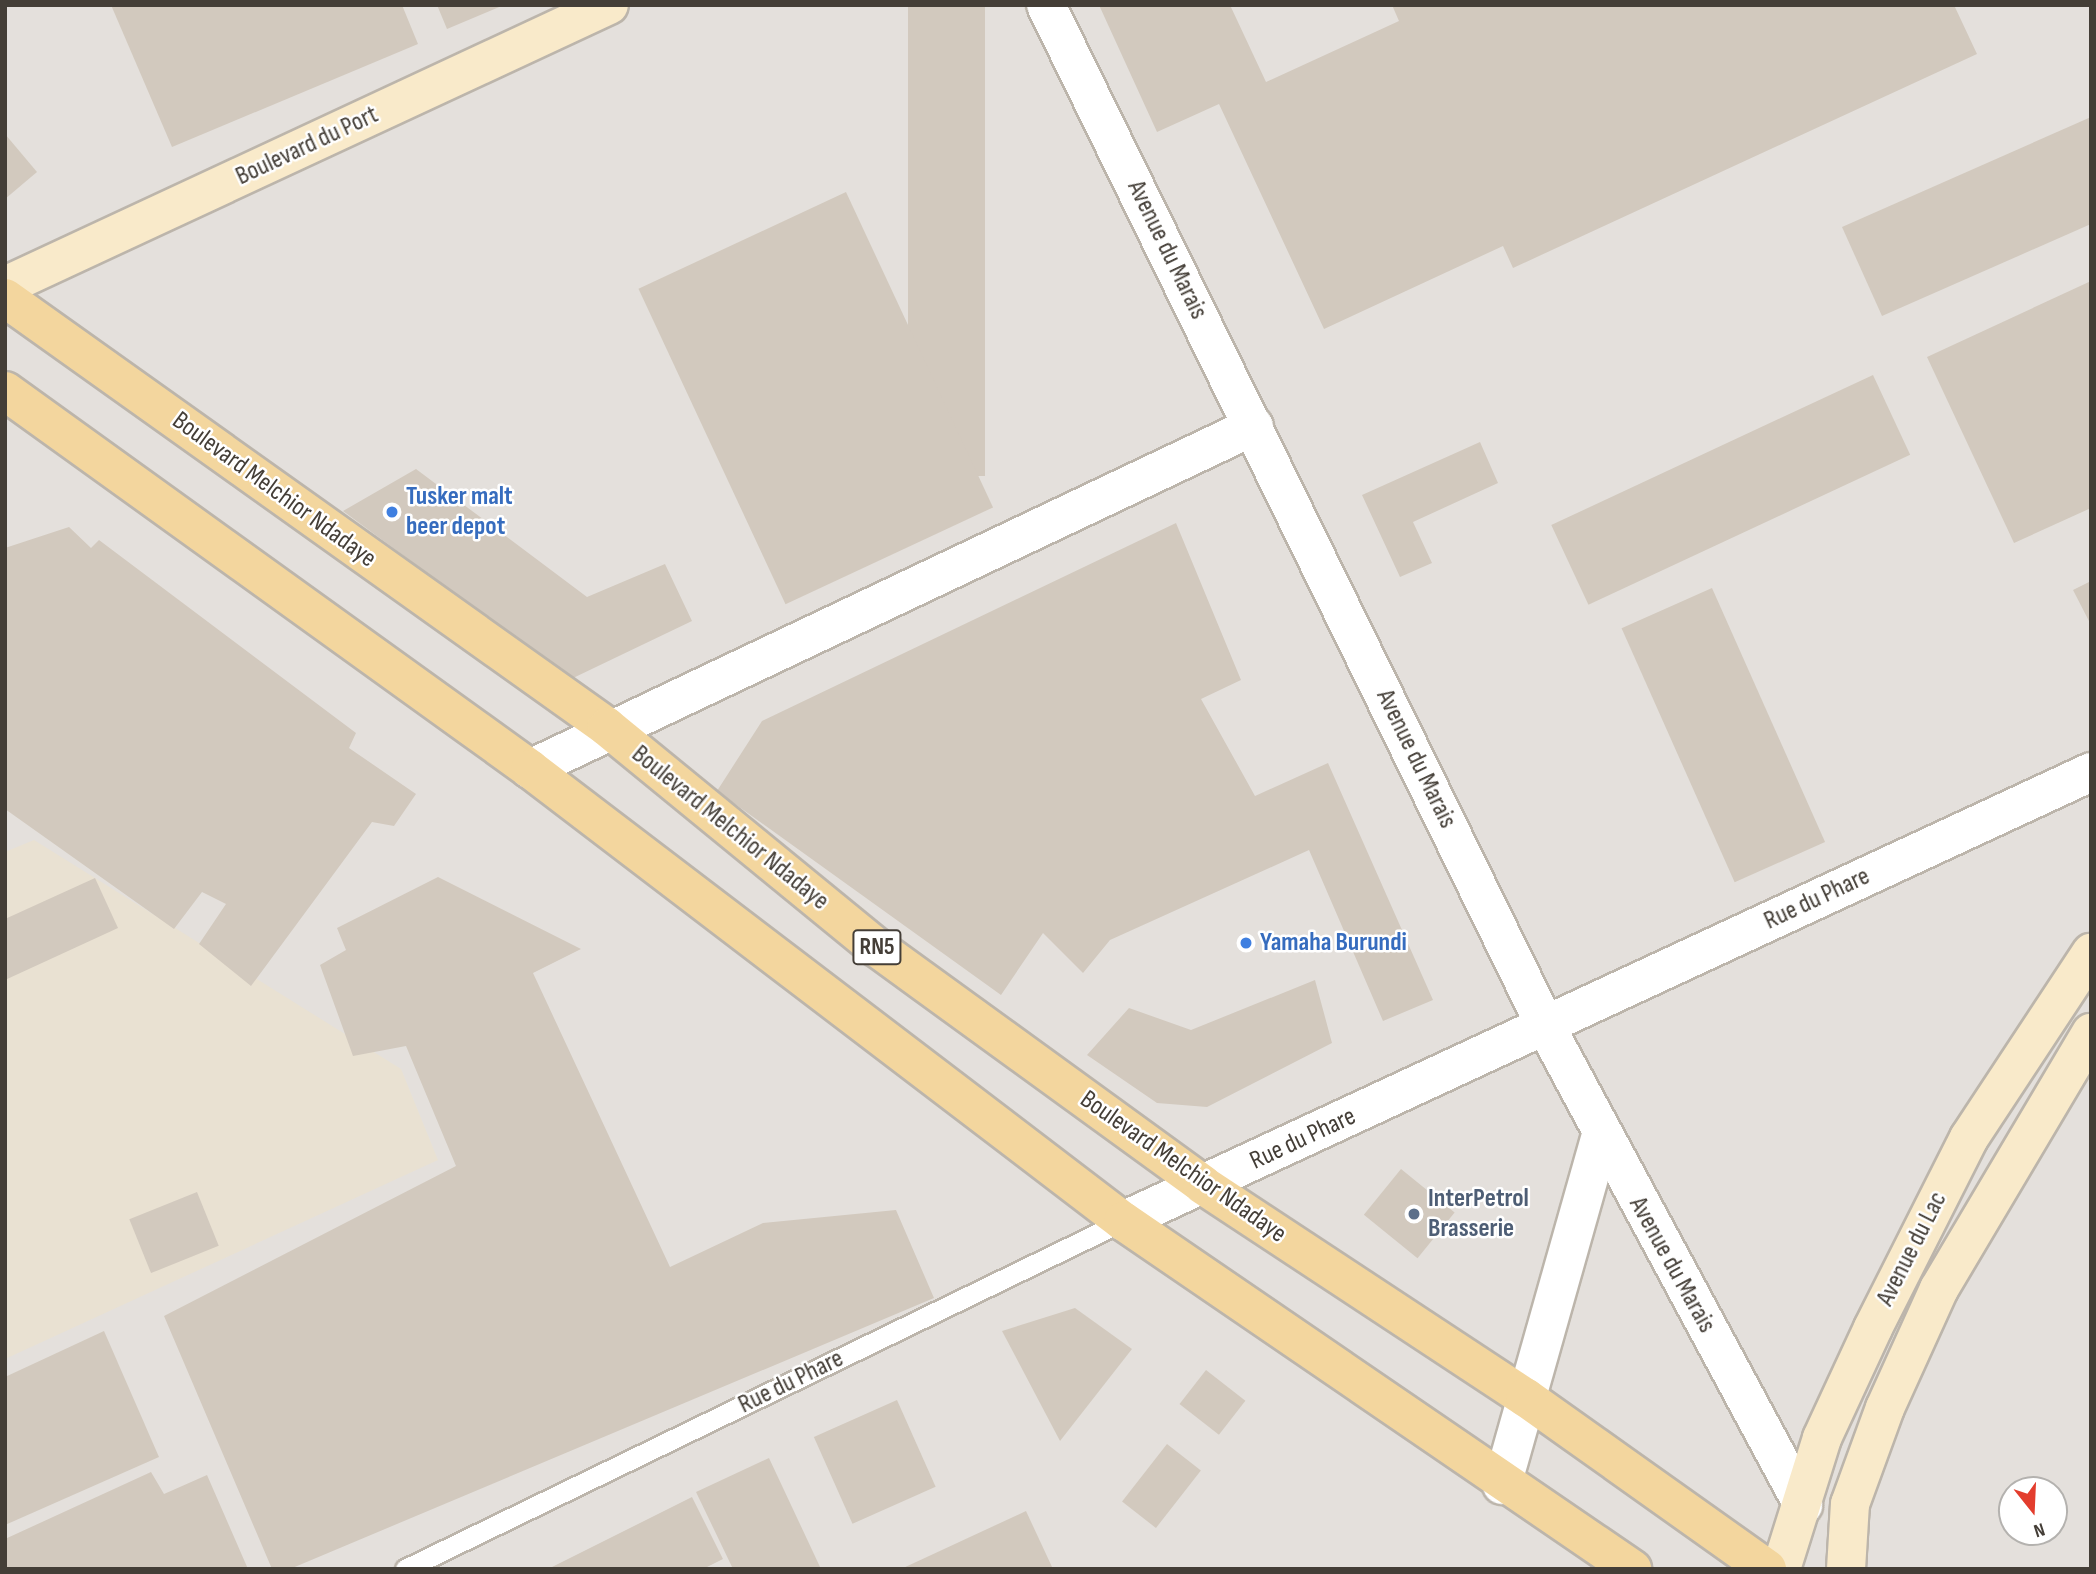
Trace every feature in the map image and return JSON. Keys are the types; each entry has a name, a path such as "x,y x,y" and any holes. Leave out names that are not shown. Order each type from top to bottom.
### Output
{"main road":[{"name":"Boulevard du Port","path":"5,286 609,5"},
{"name":"Boulevard Melchior Ndadaye","path":"5,298 607,727 876,947 1203,1185 1525,1397 1768,1569"},
{"name":"RN5","path":"5,391 530,769 1123,1221 1502,1485 1632,1569"},
{"name":"Avenue du Lac","path":"1781,1569 1822,1438 1969,1138 2091,953"},
{"name":"Avenue du Lac","path":"1846,1569 1850,1504 1890,1396 1939,1289 2091,1033"}],"street":[{"name":"Avenue du Marais","path":"1045,5 1254,425 1546,1027 1601,1135 1803,1505"},
{"path":"530,769 607,727 1254,425"},
{"name":"Rue du Phare","path":"1123,1221 2091,772"},
{"path":"1502,1485 1601,1135"}],"lane":[{"name":"Rue du Phare","path":"405,1569 1123,1221"}],"shaded area":[{"path":"5,5 2091,5 2091,1569 5,1569"},
{"path":"34,840 401,1069 438,1160 5,1359 5,852"}],"building":[{"path":"111,5 402,5 418,44 172,147"},
{"path":"437,5 504,5 447,29"},
{"path":"908,5 985,5 985,476 908,476"},
{"path":"1099,5 1230,5 1266,82 1399,21 1392,5 1954,5 1977,54 1513,268 1503,246 1324,329 1219,104 1157,132"},
{"path":"2091,117 2091,224 1882,316 1842,227"},
{"path":"5,134 37,172 5,199"},
{"path":"846,192 993,507 786,604 638,289"},
{"path":"2091,281 2091,508 2014,543 1927,357"},
{"path":"1873,375 1910,455 1588,605 1551,525"},
{"path":"1480,442 1498,483 1413,522 1432,563 1400,577 1362,495"},
{"path":"416,469 587,597 665,564 692,621 571,679 343,511"},
{"path":"1176,523 1241,680 1201,699 1255,796 1328,763 1433,1000 1383,1021 1309,850 1110,940 1083,973 1043,933 1001,995 717,791 762,721"},
{"path":"69,527 91,548 99,540 356,733 349,748 416,794 394,826 372,822 251,986 199,944 226,904 202,892 174,929 5,809 5,548"},
{"path":"2091,581 2091,625 2073,590"},
{"path":"1712,588 1825,842 1735,882 1622,628"},
{"path":"438,877 581,949 533,973 670,1267 763,1223 896,1210 934,1298 290,1569 272,1569 164,1316 456,1166 406,1046 353,1056 320,965 346,950 337,928"},
{"path":"95,878 118,928 5,980 5,919"},
{"path":"1315,980 1332,1043 1207,1107 1157,1103 1087,1055 1129,1008 1191,1030"},
{"path":"1401,1169 1455,1212 1417,1258 1364,1215"},
{"path":"197,1192 219,1246 151,1273 129,1219"},
{"path":"1075,1308 1132,1349 1060,1441 1002,1331"},
{"path":"104,1331 159,1457 5,1525 5,1377"},
{"path":"1206,1370 1245,1401 1219,1435 1180,1404"},
{"path":"897,1400 936,1487 853,1524 814,1437"},
{"path":"1167,1444 1201,1470 1156,1528 1122,1502"},
{"path":"769,1458 821,1569 733,1569 696,1492"},
{"path":"151,1472 164,1494 207,1475 248,1569 5,1569 5,1539"},
{"path":"692,1497 723,1559 703,1569 548,1569"},
{"path":"1026,1511 1053,1569 901,1569"}],"place":[{"name":"Tusker malt beer depot","path":"392,512"},
{"name":"Yamaha Burundi","path":"1246,943"},
{"name":"InterPetrol Brasserie","path":"1414,1214"}]}
